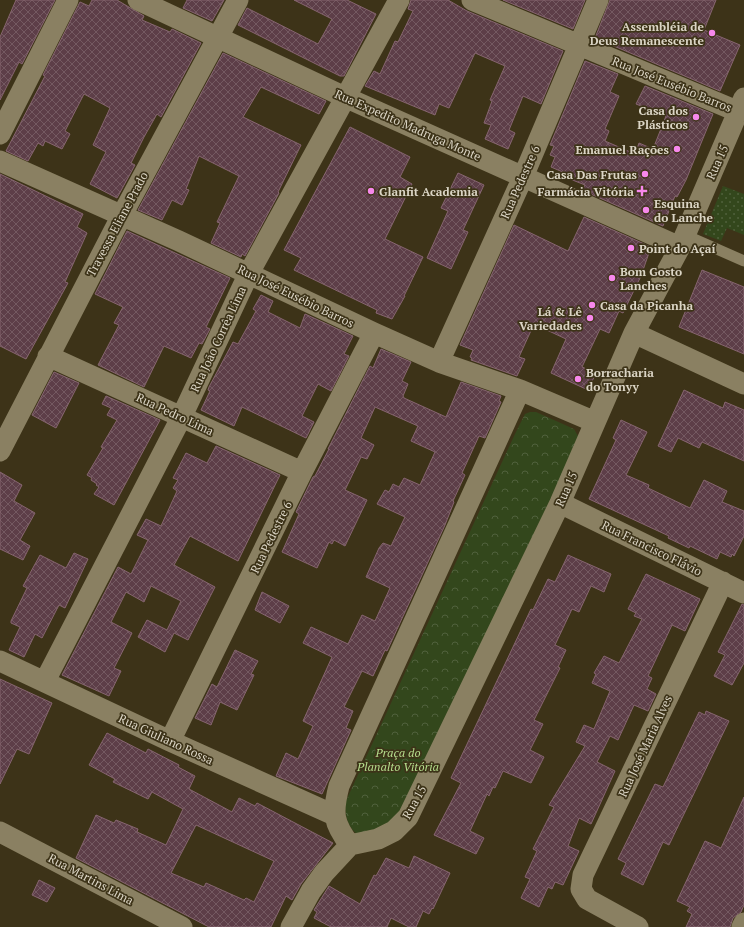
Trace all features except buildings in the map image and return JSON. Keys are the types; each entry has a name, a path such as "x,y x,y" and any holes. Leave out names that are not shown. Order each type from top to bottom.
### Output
{"street":[{"path":"0,134 68,0"},
{"name":"Rua Expedito Madruga Monte","path":"138,0 347,98 523,176 683,241"},
{"name":"Travessa Eliane Prado","path":"0,451 122,215 238,0"},
{"name":"Rua João Corrêa Lima","path":"45,681 182,416 249,273 347,98 399,0"},
{"name":"Rua José Eusébio Barros","path":"472,0 580,46 741,105"},
{"name":"Rua Pedestre 6","path":"439,362 523,176 580,46 598,0"},
{"name":"Rua 15","path":"350,845 378,839 394,831 408,817 560,503 634,333 683,241 741,105"},
{"name":"Rua José Eusébio Barros","path":"0,161 249,273 374,333 439,362 520,390 595,422"},
{"name":"Rua Pedestre 6","path":"170,741 302,472 374,333"},
{"path":"634,333 744,384"},
{"name":"Rua Pedro Lima","path":"48,356 302,472"},
{"path":"291,927 315,885 350,845 339,829 334,815 339,786 520,390"},
{"name":"Rua Francisco Flávio","path":"560,503 744,592"},
{"name":"Rua José Maria Alves","path":"638,927 597,906 587,899 581,889 583,876 723,582"},
{"name":"Rua Giuliano Rossa","path":"0,661 170,741 334,815"},
{"name":"Rua Martins Lima","path":"0,832 182,927"},
{"path":"742,927 744,923"}],"lane":[{"path":"683,241 744,261"}],"green space":[{"path":"723,186 744,194 744,235 727,228 721,241 703,234"},
{"name":"Praça do Planalto Vitória","path":"536,412 574,429 579,438 517,572 395,821 359,836 348,822 345,803 515,434 525,414"}],"place":[{"name":"Assembléia de Deus Remanescente","path":"712,33"},
{"name":"Casa dos Plásticos","path":"696,117"},
{"name":"Emanuel Rações","path":"677,149"},
{"name":"Casa Das Frutas","path":"645,174"},
{"name":"Glanfit Academia","path":"371,191"},
{"name":"Farmácia Vitória","path":"642,191"},
{"name":"Esquina do Lanche","path":"646,210"},
{"name":"Point do Açaí","path":"631,248"},
{"name":"Bom Gosto Lanches","path":"612,278"},
{"name":"Casa da Picanha","path":"592,305"},
{"name":"Lá & Lê Variedades","path":"590,318"},
{"name":"Borracharia do Tonyy","path":"578,379"}]}
